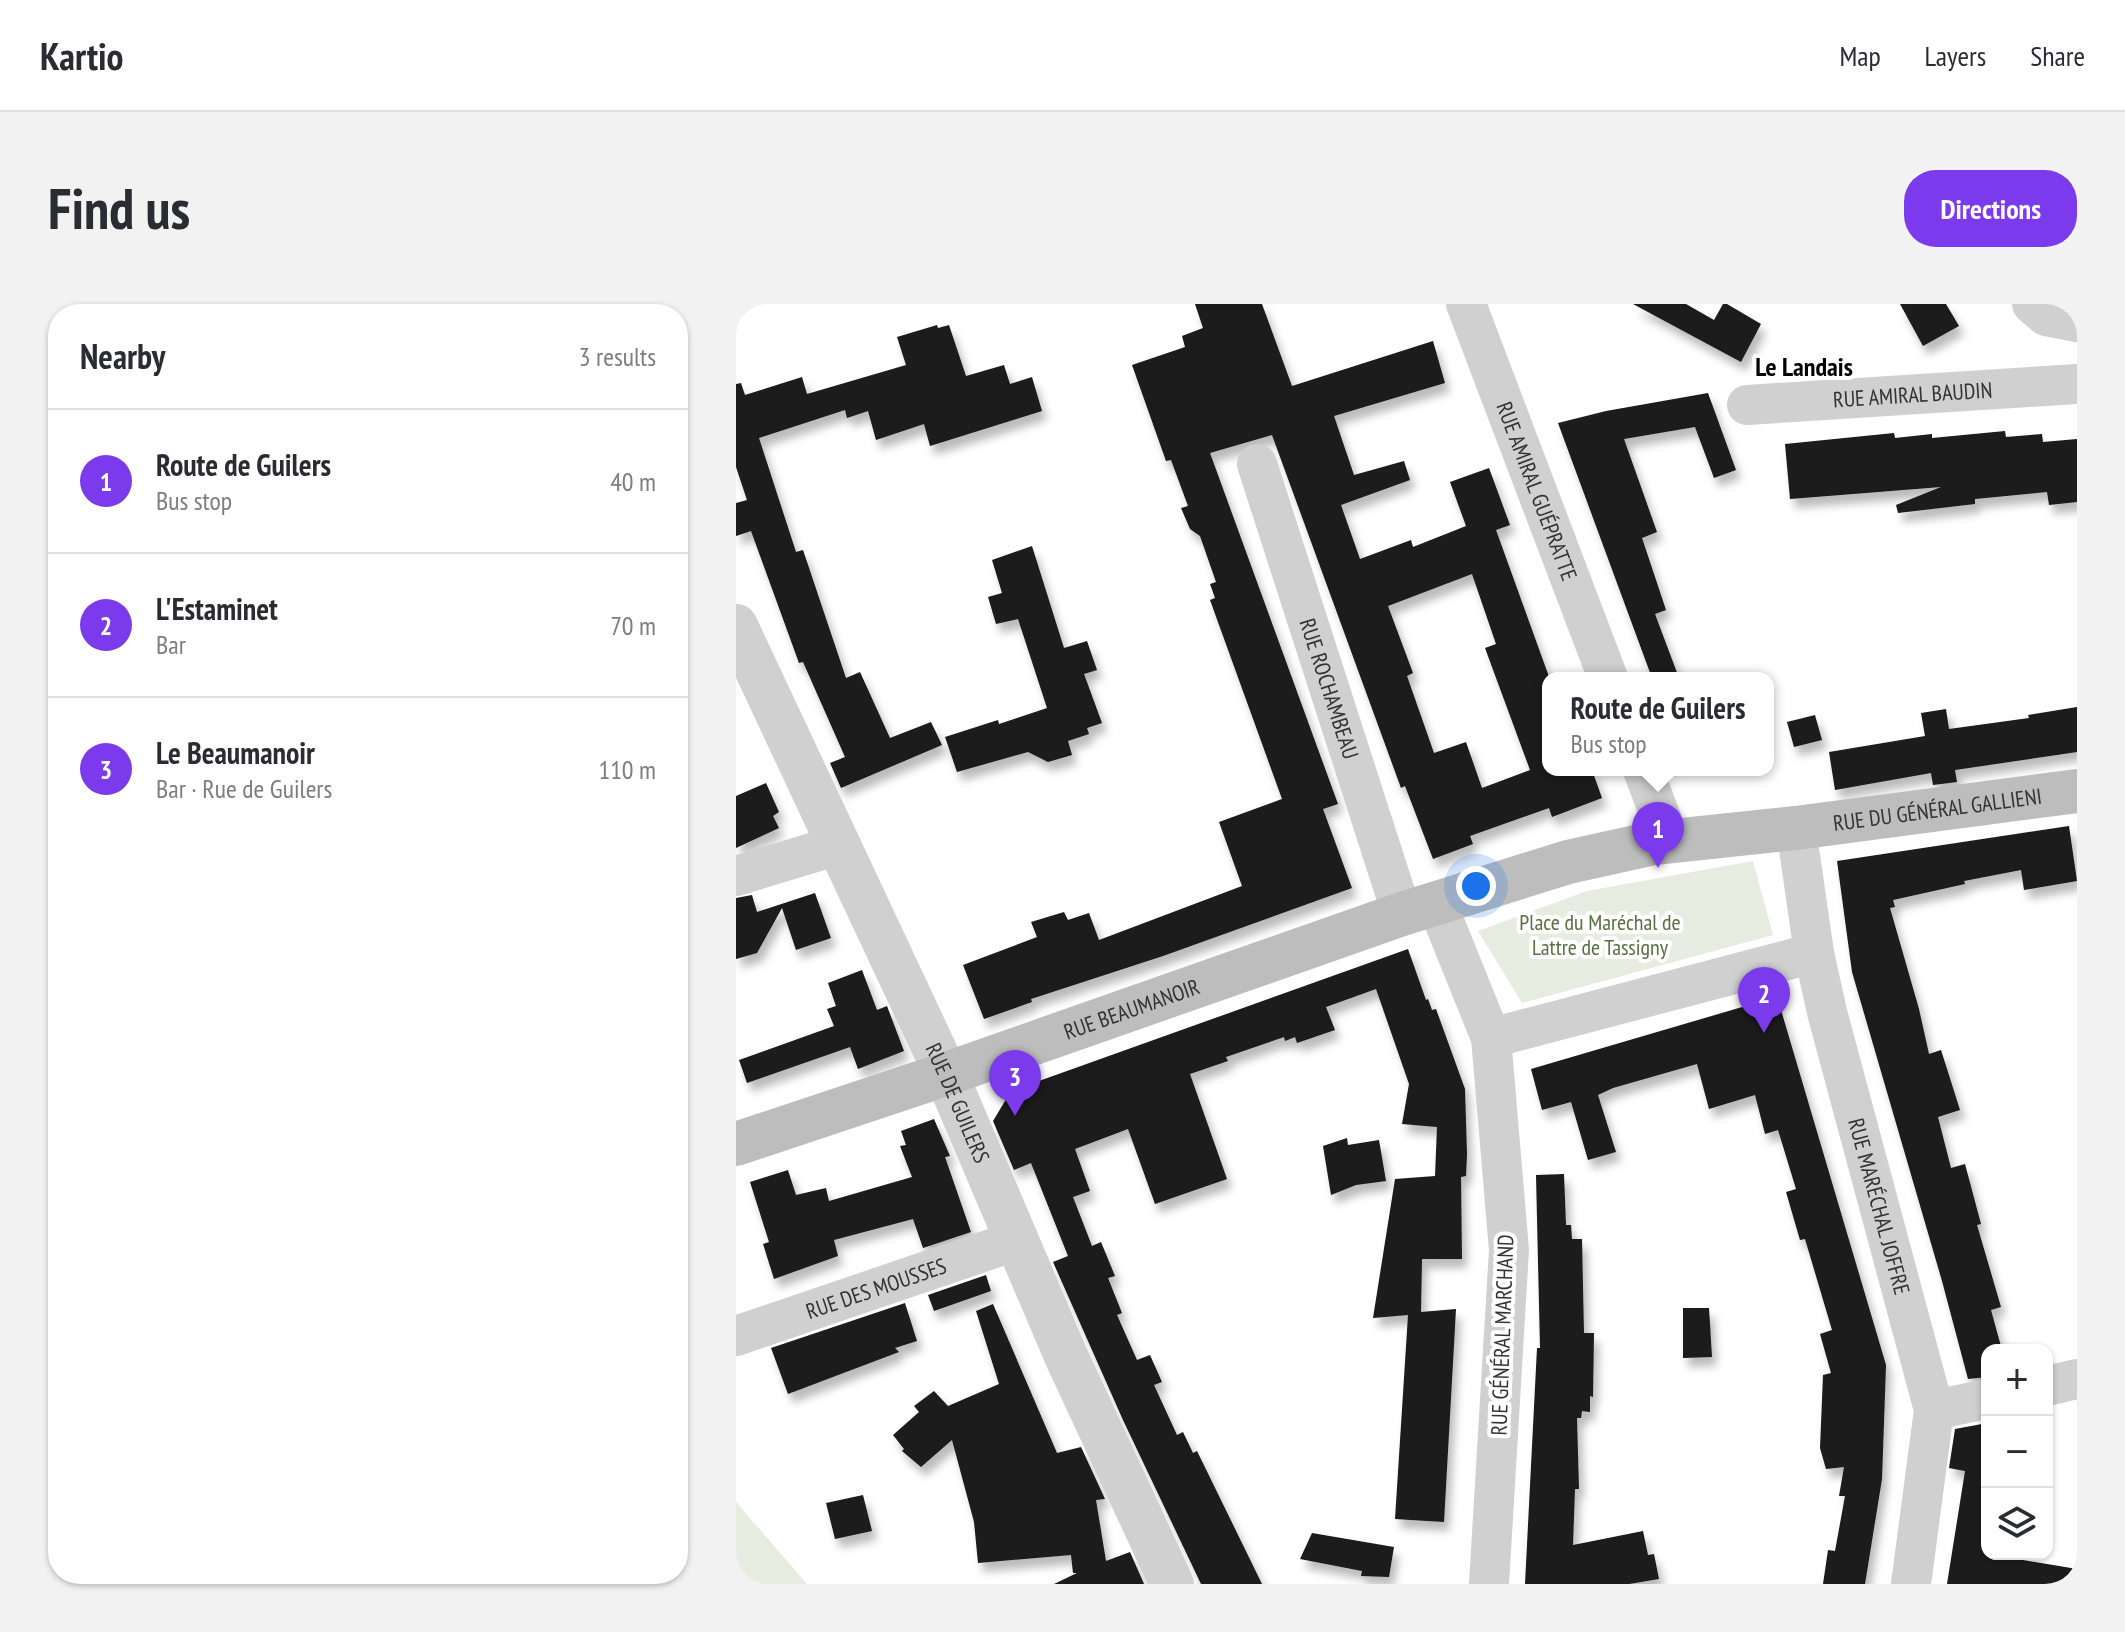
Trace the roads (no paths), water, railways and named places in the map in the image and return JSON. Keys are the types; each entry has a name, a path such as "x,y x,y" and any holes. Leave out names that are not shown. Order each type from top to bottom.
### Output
{"main road":[{"name":"RUE DU GÉNÉRAL GALLIENI","path":"1796,828 2077,791"},
{"path":"1420,909 1568,862 1654,843 1796,828"},
{"name":"RUE BEAUMANOIR","path":"736,1144 1420,909"}],"street":[{"name":"RUE AMIRAL GUÉPRATTE","path":"1466,304 1606,672"},
{"path":"2032,304 2046,316 2077,322"},
{"name":"RUE AMIRAL BAUDIN","path":"1747,405 2077,384"},
{"name":"RUE ROCHAMBEAU","path":"1257,464 1420,909"},
{"name":"RUE DE GUILERS","path":"736,626 946,1074 1015,1241 1172,1584"},
{"path":"1645,776 1670,842"},
{"name":"RUE MARÉCHAL JOFFRE","path":"1796,828 1814,953 1827,1012 1934,1410 1911,1584"},
{"path":"736,876 838,845"},
{"path":"1420,909 1491,1038 1814,953"},
{"name":"RUE GÉNÉRAL MARCHAND","path":"1489,1584 1509,1250 1491,1038"},
{"name":"RUE DES MOUSSES","path":"736,1336 1015,1241"},
{"path":"2053,1385 2077,1379"},
{"path":"1934,1410 1981,1400"}],"place":[{"name":"Route de Guilers","path":"1658,868"},
{"name":"L'Estaminet","path":"1764,1033"},
{"name":"Le Beaumanoir","path":"1015,1116"}],"district":[{"name":"Le Landais","path":"1804,366"}],"park label":[{"name":"Place du Maréchal de Lattre de Tassigny","path":"1600,934"}]}
